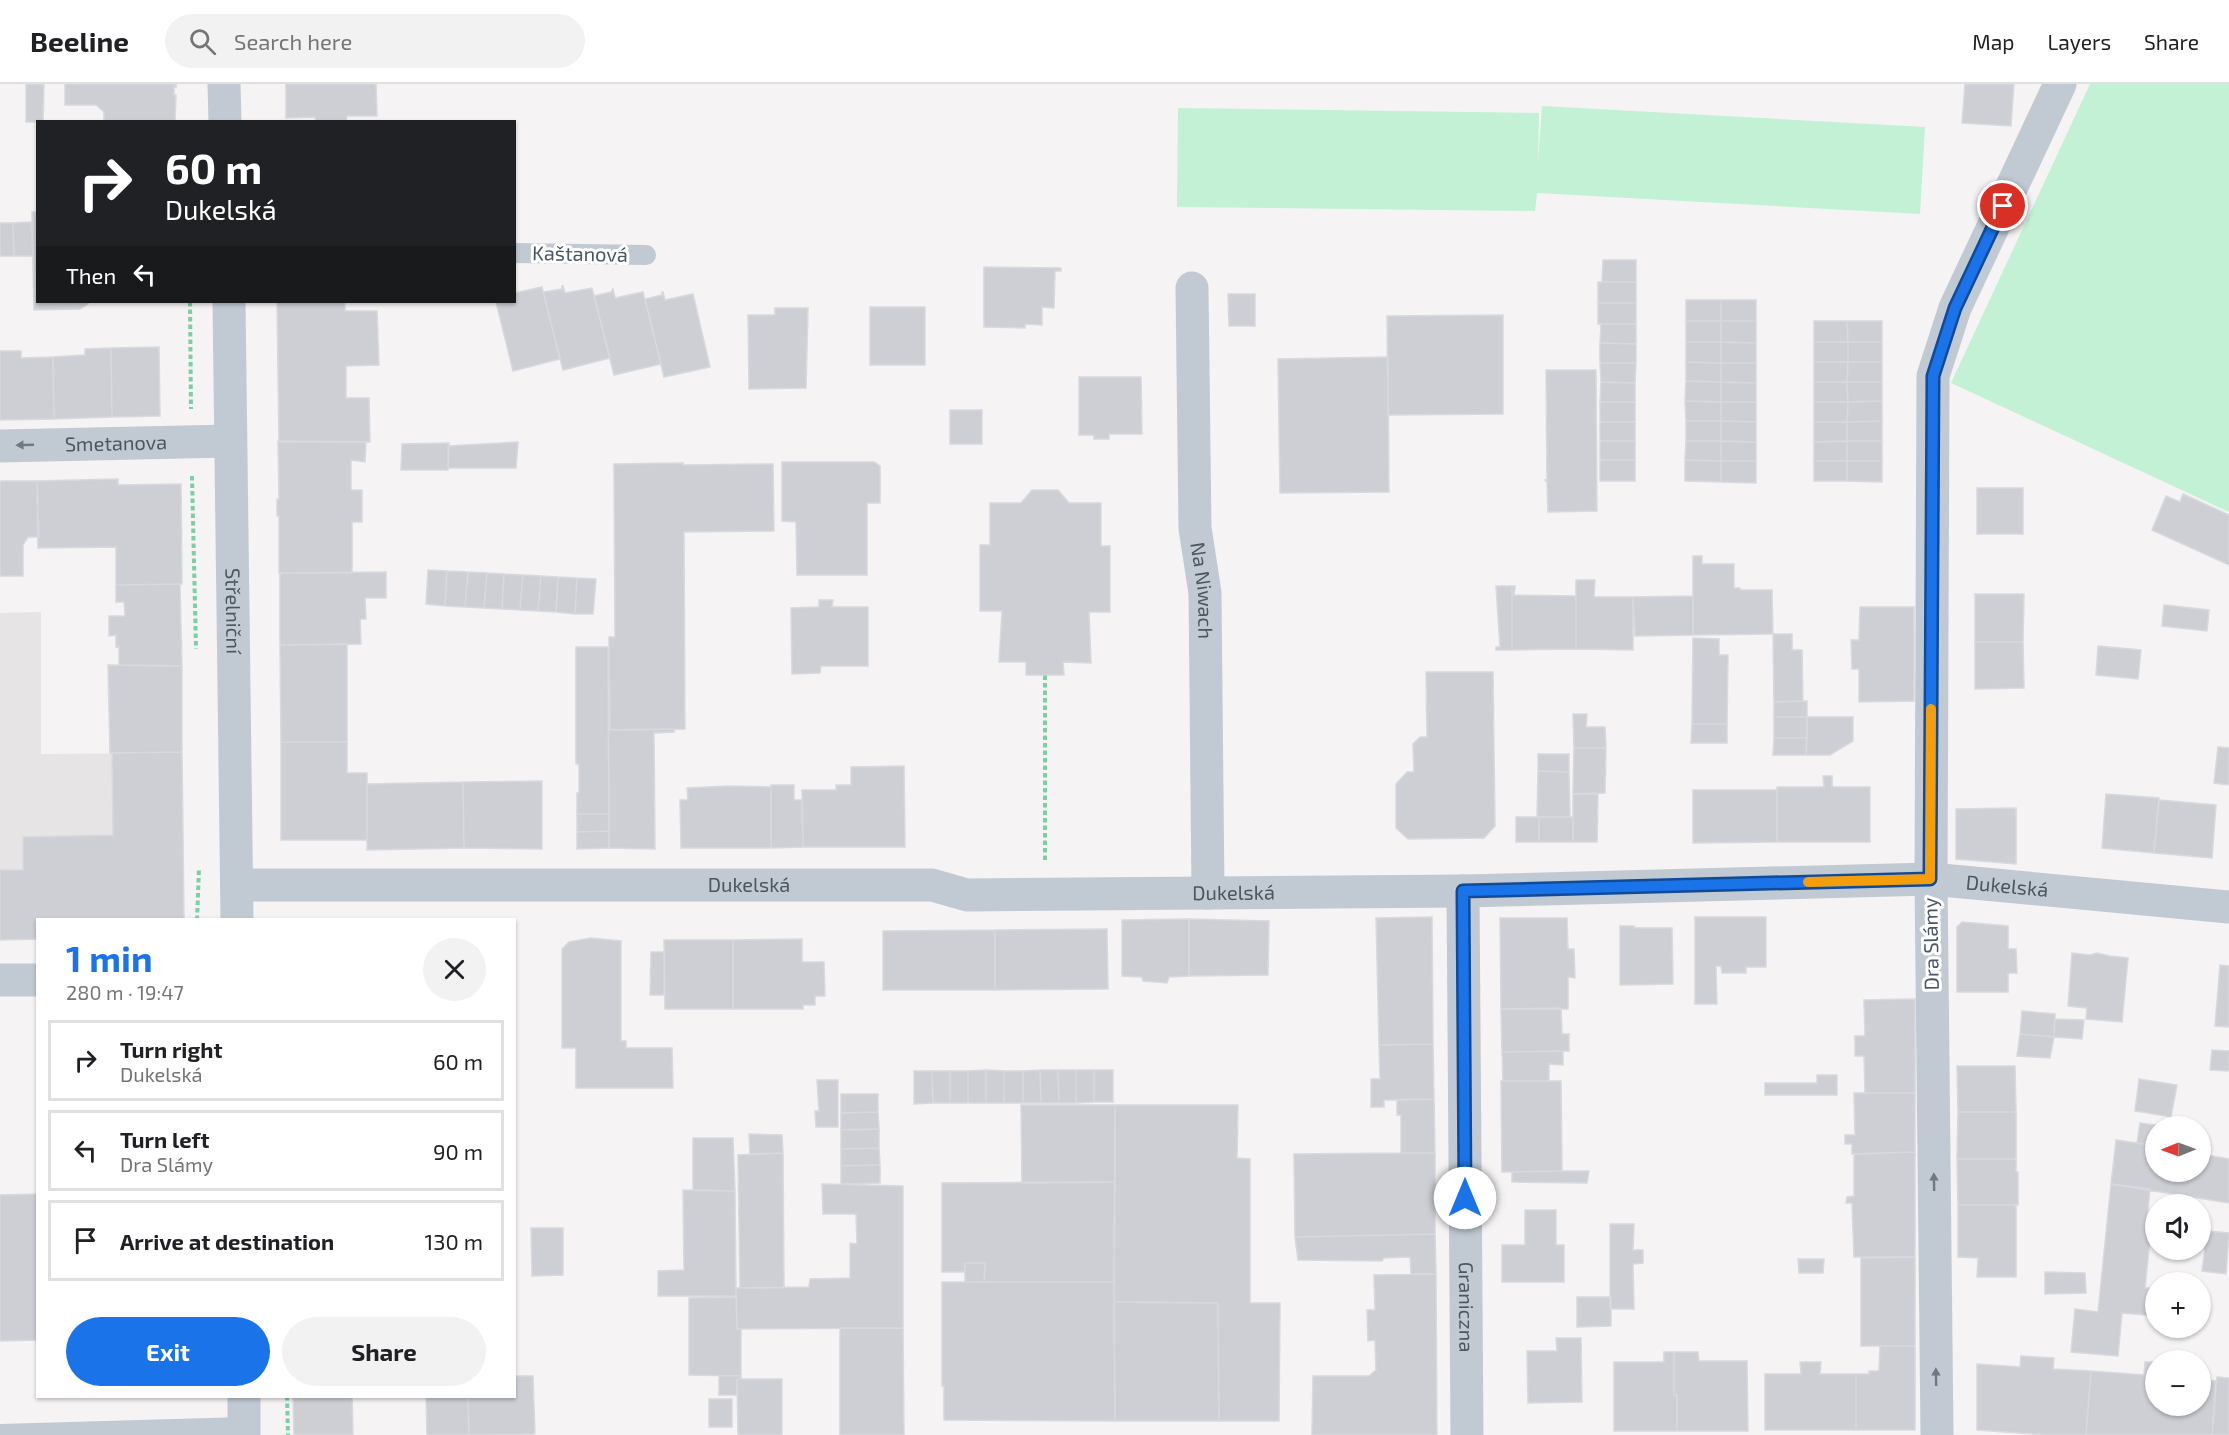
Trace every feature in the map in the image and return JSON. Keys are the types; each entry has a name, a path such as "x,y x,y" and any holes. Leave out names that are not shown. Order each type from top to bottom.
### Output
{"street":[{"path":"224,84 225,120"},
{"name":"Dra Slámy","path":"1937,1435 1930,879 1933,376 1955,308 2060,84"},
{"name":"Na Niwach","path":"1192,288 1195,528 1205,593 1208,893"},
{"name":"Střelniční","path":"229,303 237,918"},
{"name":"Smetanova","path":"0,446 230,441"},
{"name":"Dukelská","path":"237,885 932,885 967,895 1463,891 1930,879 2229,907"},
{"name":"Graniczna","path":"1463,891 1467,1435"},
{"path":"0,980 36,980"}],"lane":[{"name":"Kaštanová","path":"516,253 646,255"},
{"path":"0,1434 244,1420"}],"path":[{"path":"190,303 196,655"},
{"path":"1044,894 1045,675"},
{"path":"197,918 199,866"},
{"path":"287,1398 288,1435"}],"shaded area":[{"path":"41,612 41,754 182,753 184,918 36,918 36,939 0,940 0,613"}],"green space":[{"path":"2090,84 2229,84 2229,512 1951,383"},
{"path":"1542,106 1925,127 1920,214 1537,193 1535,211 1177,207 1178,108 1539,113 1538,163"}],"building":[{"path":"26,84 44,84 43,120 26,122"},
{"path":"65,84 176,84 176,87 174,86 175,120 104,120 104,112 96,105 65,105"},
{"path":"286,84 376,84 377,116 347,116 346,120 316,120 315,117 286,118"},
{"path":"1965,84 2014,84 2011,126 1962,123"},
{"path":"32,212 36,212 36,303 88,304 80,309 34,310"},
{"path":"31,222 33,256 14,256 13,223"},
{"path":"0,223 13,223 14,256 0,256"},
{"path":"1603,260 1636,260 1636,282 1602,282"},
{"path":"984,267 1061,268 1061,271 1055,271 1054,308 1042,307 1042,325 1025,324 1025,328 984,327"},
{"path":"1598,282 1636,282 1636,303 1598,303"},
{"path":"562,286 565,293 592,288 610,358 563,370 543,292 562,289"},
{"path":"542,287 560,359 513,371 496,303 516,303 516,293"},
{"path":"613,289 615,298 643,292 661,364 614,375 594,296 611,292"},
{"path":"662,292 665,300 693,294 710,367 664,377 645,299 662,295"},
{"path":"1228,294 1255,294 1255,326 1229,326"},
{"path":"1686,300 1721,300 1721,321 1686,321"},
{"path":"1721,300 1756,300 1756,321 1721,321"},
{"path":"277,303 345,303 345,311 377,311 379,365 346,366 346,398 369,398 370,442 279,442"},
{"path":"1598,303 1636,303 1636,324 1598,324"},
{"path":"870,307 925,307 925,365 870,365"},
{"path":"775,308 808,308 806,388 749,389 748,315 775,315"},
{"path":"1503,315 1503,414 1388,415 1387,316"},
{"path":"1686,321 1721,321 1721,342 1686,342"},
{"path":"1721,321 1756,321 1756,343 1721,342"},
{"path":"1814,321 1847,321 1848,342 1814,342"},
{"path":"1847,321 1882,321 1882,342 1848,342"},
{"path":"1601,324 1636,324 1636,344 1600,343"},
{"path":"1686,342 1721,342 1721,363 1686,362"},
{"path":"1721,342 1756,343 1756,363 1721,363"},
{"path":"1814,342 1848,342 1848,362 1814,362"},
{"path":"1848,342 1882,342 1882,362 1848,362"},
{"path":"1600,343 1636,344 1636,363 1600,363"},
{"path":"159,347 160,416 112,417 111,348"},
{"path":"111,348 112,417 54,419 53,357 85,355 85,349"},
{"path":"0,351 21,351 21,358 53,357 54,419 0,420"},
{"path":"1388,357 1389,492 1280,493 1278,359"},
{"path":"1686,362 1721,363 1721,382 1686,381"},
{"path":"1814,362 1848,362 1847,382 1814,382"},
{"path":"1848,362 1882,362 1882,382 1847,382"},
{"path":"1600,363 1636,363 1635,383 1601,382"},
{"path":"1721,363 1756,363 1756,383 1721,382"},
{"path":"1546,370 1596,370 1597,511 1548,512 1547,482 1545,480 1547,480"},
{"path":"1079,377 1141,377 1142,434 1109,434 1109,439 1094,439 1094,435 1079,435"},
{"path":"1686,381 1721,382 1721,402 1685,401"},
{"path":"1601,382 1635,383 1635,402 1600,402"},
{"path":"1721,382 1756,383 1756,402 1721,402"},
{"path":"1814,382 1847,382 1848,402 1814,402"},
{"path":"1847,382 1882,382 1882,401 1848,402"},
{"path":"1685,401 1721,402 1721,421 1686,421"},
{"path":"1882,401 1882,421 1847,422 1848,402"},
{"path":"1600,402 1635,402 1635,422 1600,422"},
{"path":"1721,402 1756,402 1756,422 1721,421"},
{"path":"1814,402 1848,402 1847,422 1814,422"},
{"path":"950,410 982,410 982,444 950,444"},
{"path":"1686,421 1721,421 1721,441 1686,441"},
{"path":"1721,421 1756,422 1756,442 1721,441"},
{"path":"1882,421 1882,441 1847,441 1847,422"},
{"path":"1600,422 1635,422 1635,441 1600,441"},
{"path":"1814,422 1847,422 1847,441 1814,442"},
{"path":"278,441 366,442 365,462 351,460 351,490 362,490 362,522 352,522 352,573 279,573"},
{"path":"1600,441 1635,441 1635,460 1600,460"},
{"path":"1686,441 1721,441 1721,461 1685,460"},
{"path":"1721,441 1756,442 1756,461 1721,461"},
{"path":"1847,441 1882,441 1882,461 1847,461"},
{"path":"1847,441 1847,461 1814,461 1814,442"},
{"path":"518,442 516,468 448,468 448,446"},
{"path":"449,443 448,470 401,470 402,444"},
{"path":"1600,460 1635,460 1635,481 1600,481"},
{"path":"1685,460 1721,461 1721,482 1685,481"},
{"path":"1721,461 1756,461 1756,483 1721,482"},
{"path":"1814,461 1847,461 1847,481 1814,481"},
{"path":"1847,461 1882,461 1882,482 1847,481"},
{"path":"782,462 874,462 880,466 880,503 867,503 867,575 797,575 796,522 782,521"},
{"path":"683,463 683,465 773,464 774,531 684,532 685,729 610,730 609,637 615,637 614,464"},
{"path":"118,479 118,485 181,484 182,584 116,585 116,547 38,548 37,481"},
{"path":"0,481 37,481 39,537 28,537 23,545 23,576 0,576"},
{"path":"1977,488 2023,488 2023,534 1977,534"},
{"path":"1032,490 1058,490 1069,503 1101,503 1101,546 1110,546 1110,612 1089,612 1091,663 1063,662 1064,675 1026,675 1026,662 999,662 1002,611 980,611 980,545 990,545 990,503 1021,503"},
{"path":"2183,494 2229,515 2229,565 2152,530 2166,496 2180,502"},
{"path":"1693,556 1702,556 1702,564 1734,564 1734,588 1772,590 1773,634 1693,635"},
{"path":"428,570 447,571 445,606 426,604"},
{"path":"447,571 468,572 465,607 445,606"},
{"path":"386,572 386,598 365,598 366,619 360,619 361,644 280,645 280,573"},
{"path":"468,572 487,573 484,608 465,607"},
{"path":"487,573 504,574 502,609 484,608"},
{"path":"504,574 523,575 520,610 502,609"},
{"path":"523,575 541,576 538,611 520,610"},
{"path":"541,576 558,577 556,612 538,611"},
{"path":"558,577 577,578 575,614 556,612"},
{"path":"577,578 596,579 593,614 575,614"},
{"path":"1576,580 1595,580 1594,597 1633,597 1633,650 1576,649"},
{"path":"180,584 182,666 119,665 119,646 116,647 116,635 109,636 109,616 125,616 124,602 116,602 116,585"},
{"path":"1496,586 1512,586 1512,650 1496,650 1496,647 1500,647"},
{"path":"1512,586 1515,586 1514,595 1576,596 1576,649 1512,650"},
{"path":"1975,594 2024,594 2023,642 1975,642"},
{"path":"1693,596 1693,635 1635,636 1633,597"},
{"path":"819,600 833,600 832,607 868,607 868,666 821,666 820,673 792,674 791,608 819,607"},
{"path":"2164,605 2209,610 2207,631 2162,626"},
{"path":"1860,607 1914,607 1914,701 1859,702 1859,669 1852,669 1851,640 1859,640"},
{"path":"1773,634 1792,634 1792,650 1802,650 1803,701 1774,702"},
{"path":"1693,638 1719,639 1719,655 1728,655 1727,724 1692,724"},
{"path":"1975,642 2023,642 2024,688 1975,689"},
{"path":"347,644 347,742 281,742 280,645"},
{"path":"2098,646 2141,650 2138,679 2096,675"},
{"path":"576,647 608,647 609,814 577,814 579,764 576,764"},
{"path":"608,647 610,730 674,729 674,732 654,733 655,849 609,848"},
{"path":"108,665 182,666 182,752 110,753"},
{"path":"1426,672 1493,672 1495,826 1484,838 1408,839 1396,828 1396,784 1407,772 1414,772 1413,744 1420,737 1427,737"},
{"path":"1807,701 1807,716 1809,717 1774,717 1774,702"},
{"path":"1573,714 1587,714 1586,727 1605,727 1606,748 1574,748"},
{"path":"1774,717 1809,717 1807,719 1807,738 1774,738"},
{"path":"1809,717 1853,717 1853,741 1830,755 1806,755 1807,719"},
{"path":"1692,724 1727,724 1727,743 1691,743"},
{"path":"1774,738 1807,738 1806,755 1773,755"},
{"path":"281,742 347,742 347,773 367,773 367,840 281,840"},
{"path":"2218,747 2229,748 2229,785 2214,783"},
{"path":"1574,748 1606,748 1605,793 1573,794"},
{"path":"182,752 184,918 36,918 36,939 0,940 0,870 23,870 23,837 113,835 112,753"},
{"path":"1538,754 1569,754 1569,772 1538,771"},
{"path":"904,766 905,847 803,847 802,790 836,790 836,785 851,785 851,767"},
{"path":"1538,771 1569,772 1570,817 1537,817"},
{"path":"1823,776 1832,776 1832,787 1870,787 1870,842 1777,842 1777,787 1824,787"},
{"path":"542,781 542,849 464,848 463,782"},
{"path":"463,782 464,848 367,850 367,784"},
{"path":"771,785 794,785 794,800 802,800 803,847 771,848"},
{"path":"771,787 771,848 681,848 680,800 688,800 687,788"},
{"path":"1693,790 1777,790 1777,842 1693,843"},
{"path":"1573,794 1598,794 1597,842 1573,842"},
{"path":"2106,794 2159,798 2154,853 2102,848"},
{"path":"2159,800 2216,805 2212,858 2154,853"},
{"path":"2016,808 2016,864 1956,859 1956,809"},
{"path":"577,814 609,814 609,831 577,832"},
{"path":"1516,817 1539,817 1539,842 1516,842"},
{"path":"1539,817 1573,817 1573,842 1539,842"},
{"path":"609,831 609,848 577,849 577,832"},
{"path":"1432,917 1433,1044 1379,1045 1376,918"},
{"path":"1695,917 1766,917 1766,967 1746,967 1746,973 1722,973 1721,966 1716,966 1717,1004 1695,1004"},
{"path":"1500,918 1567,918 1568,949 1574,949 1575,978 1568,977 1568,1009 1501,1009"},
{"path":"1189,919 1189,976 1169,977 1167,983 1143,981 1142,977 1122,976 1122,920"},
{"path":"1189,919 1269,921 1268,975 1189,976"},
{"path":"1962,922 2008,926 2008,949 2016,949 2017,973 2008,973 2008,992 1957,992 1957,927"},
{"path":"1620,926 1672,928 1673,984 1620,985"},
{"path":"1107,929 1108,989 995,990 995,930"},
{"path":"995,930 995,990 883,990 883,931"},
{"path":"591,938 621,941 621,1041 626,1041 626,1048 672,1048 673,1088 576,1088 576,1048 562,1048 562,949 569,942"},
{"path":"802,939 802,962 824,962 825,996 815,996 815,1005 803,1005 803,1009 733,1009 733,940"},
{"path":"664,940 733,940 733,1009 665,1009"},
{"path":"651,952 664,952 664,995 650,995"},
{"path":"2072,953 2090,955 2097,953 2128,958 2122,1022 2086,1019 2087,1008 2068,1006"},
{"path":"2220,965 2229,966 2229,1027 2215,1026"},
{"path":"1915,999 1915,1093 1865,1093 1864,1056 1855,1056 1855,1036 1865,1036 1864,1000"},
{"path":"1561,1008 1562,1034 1569,1034 1569,1051 1502,1052 1501,1009"},
{"path":"2022,1011 2055,1014 2054,1037 2020,1034"},
{"path":"2055,1019 2084,1020 2082,1039 2054,1037"},
{"path":"2020,1034 2054,1037 2050,1058 2017,1056"},
{"path":"1433,1044 1434,1099 1384,1100 1384,1107 1371,1107 1371,1079 1380,1079 1379,1045"},
{"path":"2212,1050 2229,1051 2229,1071 2210,1070"},
{"path":"1563,1051 1563,1065 1549,1064 1549,1081 1503,1081 1502,1052"},
{"path":"1957,1066 2015,1066 2016,1112 1958,1112"},
{"path":"986,1070 1004,1071 1004,1103 986,1103"},
{"path":"986,1070 986,1103 968,1103 968,1071"},
{"path":"1040,1070 1058,1070 1059,1103 1041,1103"},
{"path":"1040,1070 1041,1103 1023,1103 1023,1071"},
{"path":"1058,1070 1076,1070 1076,1103 1059,1103"},
{"path":"1076,1070 1094,1070 1094,1102 1076,1103"},
{"path":"1094,1070 1113,1070 1113,1102 1094,1102"},
{"path":"914,1071 932,1071 933,1103 914,1104"},
{"path":"932,1071 950,1071 950,1103 933,1103"},
{"path":"950,1071 968,1071 968,1103 950,1103"},
{"path":"1004,1071 1023,1071 1023,1103 1004,1103"},
{"path":"1817,1075 1837,1075 1837,1095 1765,1095 1765,1083 1817,1083"},
{"path":"2139,1079 2177,1085 2171,1116 2135,1111"},
{"path":"817,1080 838,1080 838,1127 816,1127 815,1111 819,1111"},
{"path":"1501,1081 1561,1081 1562,1171 1502,1172"},
{"path":"1854,1093 1915,1093 1915,1152 1852,1154 1852,1144 1845,1144 1845,1135 1855,1135"},
{"path":"841,1094 878,1094 878,1112 841,1113"},
{"path":"1434,1099 1435,1153 1401,1153 1401,1115 1397,1115 1397,1100"},
{"path":"1021,1105 1115,1105 1115,1182 1022,1183"},
{"path":"1115,1105 1238,1105 1237,1158 1250,1159 1250,1303 1280,1303 1279,1421 1219,1421 1218,1303 1114,1302"},
{"path":"878,1112 879,1129 841,1130 841,1113"},
{"path":"1958,1112 2016,1112 2016,1159 1957,1159"},
{"path":"2140,1123 2145,1124 2145,1144 2137,1143"},
{"path":"879,1129 879,1148 841,1149 841,1130"},
{"path":"749,1134 782,1135 783,1153 750,1154"},
{"path":"693,1138 733,1138 735,1191 693,1190"},
{"path":"2116,1140 2145,1144 2145,1182 2211,1182 2211,1156 2229,1159 2229,1203 2211,1200 2211,1194 2173,1194 2111,1184"},
{"path":"879,1148 880,1165 841,1166 841,1149"},
{"path":"1915,1152 1915,1257 1854,1257 1852,1203 1846,1203 1847,1197 1854,1196 1854,1154"},
{"path":"783,1153 784,1288 740,1288 738,1155"},
{"path":"1435,1153 1435,1234 1295,1237 1294,1154"},
{"path":"1957,1159 2016,1159 2018,1205 1958,1205"},
{"path":"880,1165 880,1183 841,1184 841,1166"},
{"path":"1589,1171 1587,1183 1512,1182 1512,1172"},
{"path":"1115,1182 1114,1282 984,1282 985,1263 965,1263 965,1272 942,1272 942,1183"},
{"path":"822,1184 903,1186 903,1328 737,1329 736,1288 809,1287 810,1279 850,1278 850,1243 857,1244 856,1214 823,1214"},
{"path":"2111,1184 2150,1189 2150,1194 2145,1194 2145,1260 2148,1260 2145,1272 2145,1315 2122,1313 2118,1356 2071,1352 2075,1309 2098,1312"},
{"path":"683,1190 735,1191 736,1296 658,1296 658,1271 684,1270"},
{"path":"36,1194 36,1340 0,1341 0,1195"},
{"path":"1958,1205 2016,1205 2016,1277 1977,1277 1978,1258 1958,1257"},
{"path":"1525,1210 1556,1210 1556,1245 1564,1245 1564,1282 1502,1282 1502,1245 1525,1245"},
{"path":"1610,1224 1634,1224 1633,1250 1643,1250 1643,1263 1633,1264 1634,1309 1610,1309"},
{"path":"531,1228 563,1228 563,1275 532,1276"},
{"path":"2211,1231 2229,1233 2226,1274 2202,1271 2203,1260 2211,1260"},
{"path":"1435,1234 1436,1274 1411,1274 1410,1257 1384,1258 1382,1261 1298,1260 1295,1237"},
{"path":"1915,1257 1915,1346 1861,1346 1861,1258"},
{"path":"1798,1259 1824,1259 1823,1273 1799,1273"},
{"path":"965,1263 985,1263 984,1282 965,1282"},
{"path":"2045,1272 2085,1273 2086,1293 2045,1294"},
{"path":"1436,1274 1437,1435 1312,1435 1313,1376 1369,1376 1376,1370 1375,1340 1368,1341 1367,1310 1375,1310 1374,1275"},
{"path":"942,1282 1114,1282 1115,1421 944,1420"},
{"path":"736,1297 737,1329 741,1329 741,1376 689,1375 689,1298"},
{"path":"1577,1297 1611,1297 1611,1326 1577,1327"},
{"path":"1114,1302 1218,1303 1219,1421 1115,1421"},
{"path":"840,1328 903,1328 904,1435 840,1435"},
{"path":"1556,1338 1581,1338 1582,1402 1528,1403 1527,1351 1557,1351"},
{"path":"1880,1346 1915,1346 1915,1430 1856,1430 1856,1374 1879,1371"},
{"path":"1664,1352 1674,1352 1677,1431 1614,1431 1614,1362 1664,1362"},
{"path":"1674,1352 1698,1352 1699,1361 1747,1361 1748,1431 1677,1431"},
{"path":"2021,1356 2054,1358 2053,1369 2091,1371 2086,1435 1977,1430 1977,1364 2020,1367"},
{"path":"1800,1362 1821,1362 1820,1374 1856,1374 1856,1430 1765,1430 1765,1374 1801,1374"},
{"path":"2145,1362 2145,1416 2211,1416 2211,1381 2216,1381 2212,1435 2086,1435 2091,1371 2144,1375"},
{"path":"516,1376 533,1376 535,1434 469,1435 468,1398 516,1398"},
{"path":"719,1376 741,1376 741,1379 737,1379 737,1395 719,1395"},
{"path":"2217,1377 2229,1378 2229,1435 2212,1435"},
{"path":"737,1379 782,1379 782,1435 738,1435"},
{"path":"293,1398 352,1398 353,1435 294,1435"},
{"path":"426,1398 468,1398 469,1435 427,1435"},
{"path":"709,1399 732,1399 732,1427 709,1427"}],"slow traffic":[{"path":"1808,882 1930,879 1931,709"}],"route":[{"path":"1465,1198 1463,891 1930,879 1933,376 1955,308 2003,206"}]}
